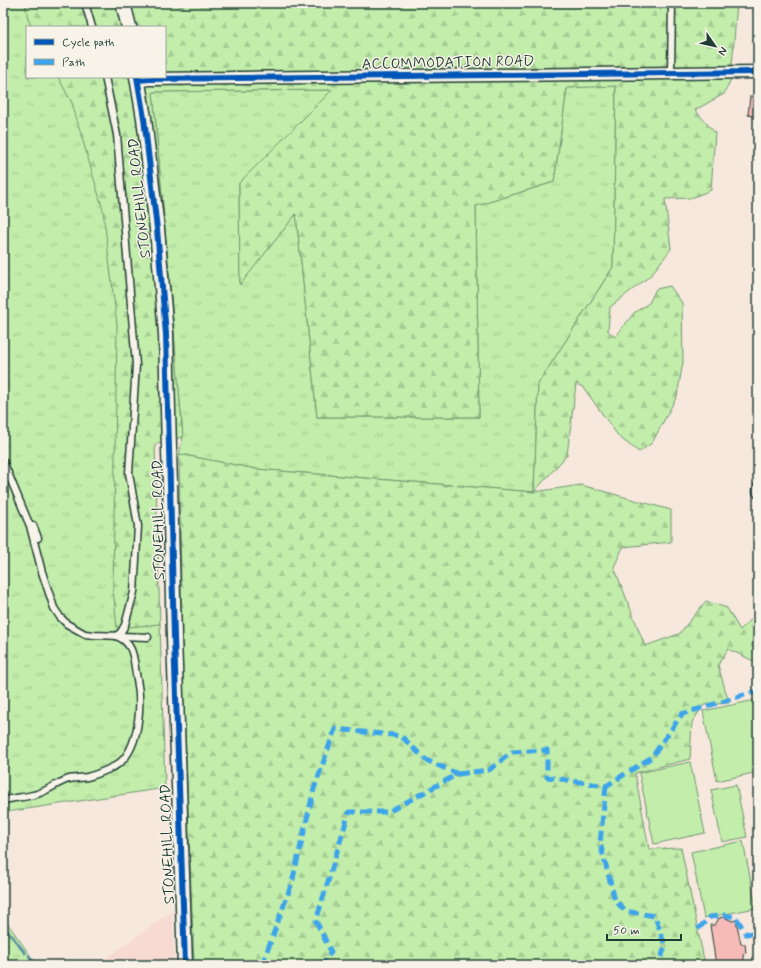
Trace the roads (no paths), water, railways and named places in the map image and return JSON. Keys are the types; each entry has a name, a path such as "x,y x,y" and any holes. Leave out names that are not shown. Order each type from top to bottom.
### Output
{"street":[{"path":"123,3 129,26"},
{"name":"ACCOMMODATION ROAD","path":"138,79 758,72"},
{"name":"STONEHILL ROAD","path":"138,79 157,229 166,334 184,965"}],"lane":[{"path":"85,3 92,26"},
{"path":"671,73 672,3"},
{"path":"105,78 118,135 136,365 129,473 138,526 134,592 125,625 121,632 116,636"},
{"path":"3,461 30,526 42,572 54,608 60,617 66,624 85,634 148,637"},
{"path":"758,485 756,493 758,495"},
{"path":"28,509 38,538"},
{"path":"3,801 14,797 34,795 59,783 95,774 115,766 128,754 137,725 139,692 134,655 124,638 116,636"}],"waterway":[{"path":"3,925 25,953"},
{"path":"29,956 35,965"}]}
